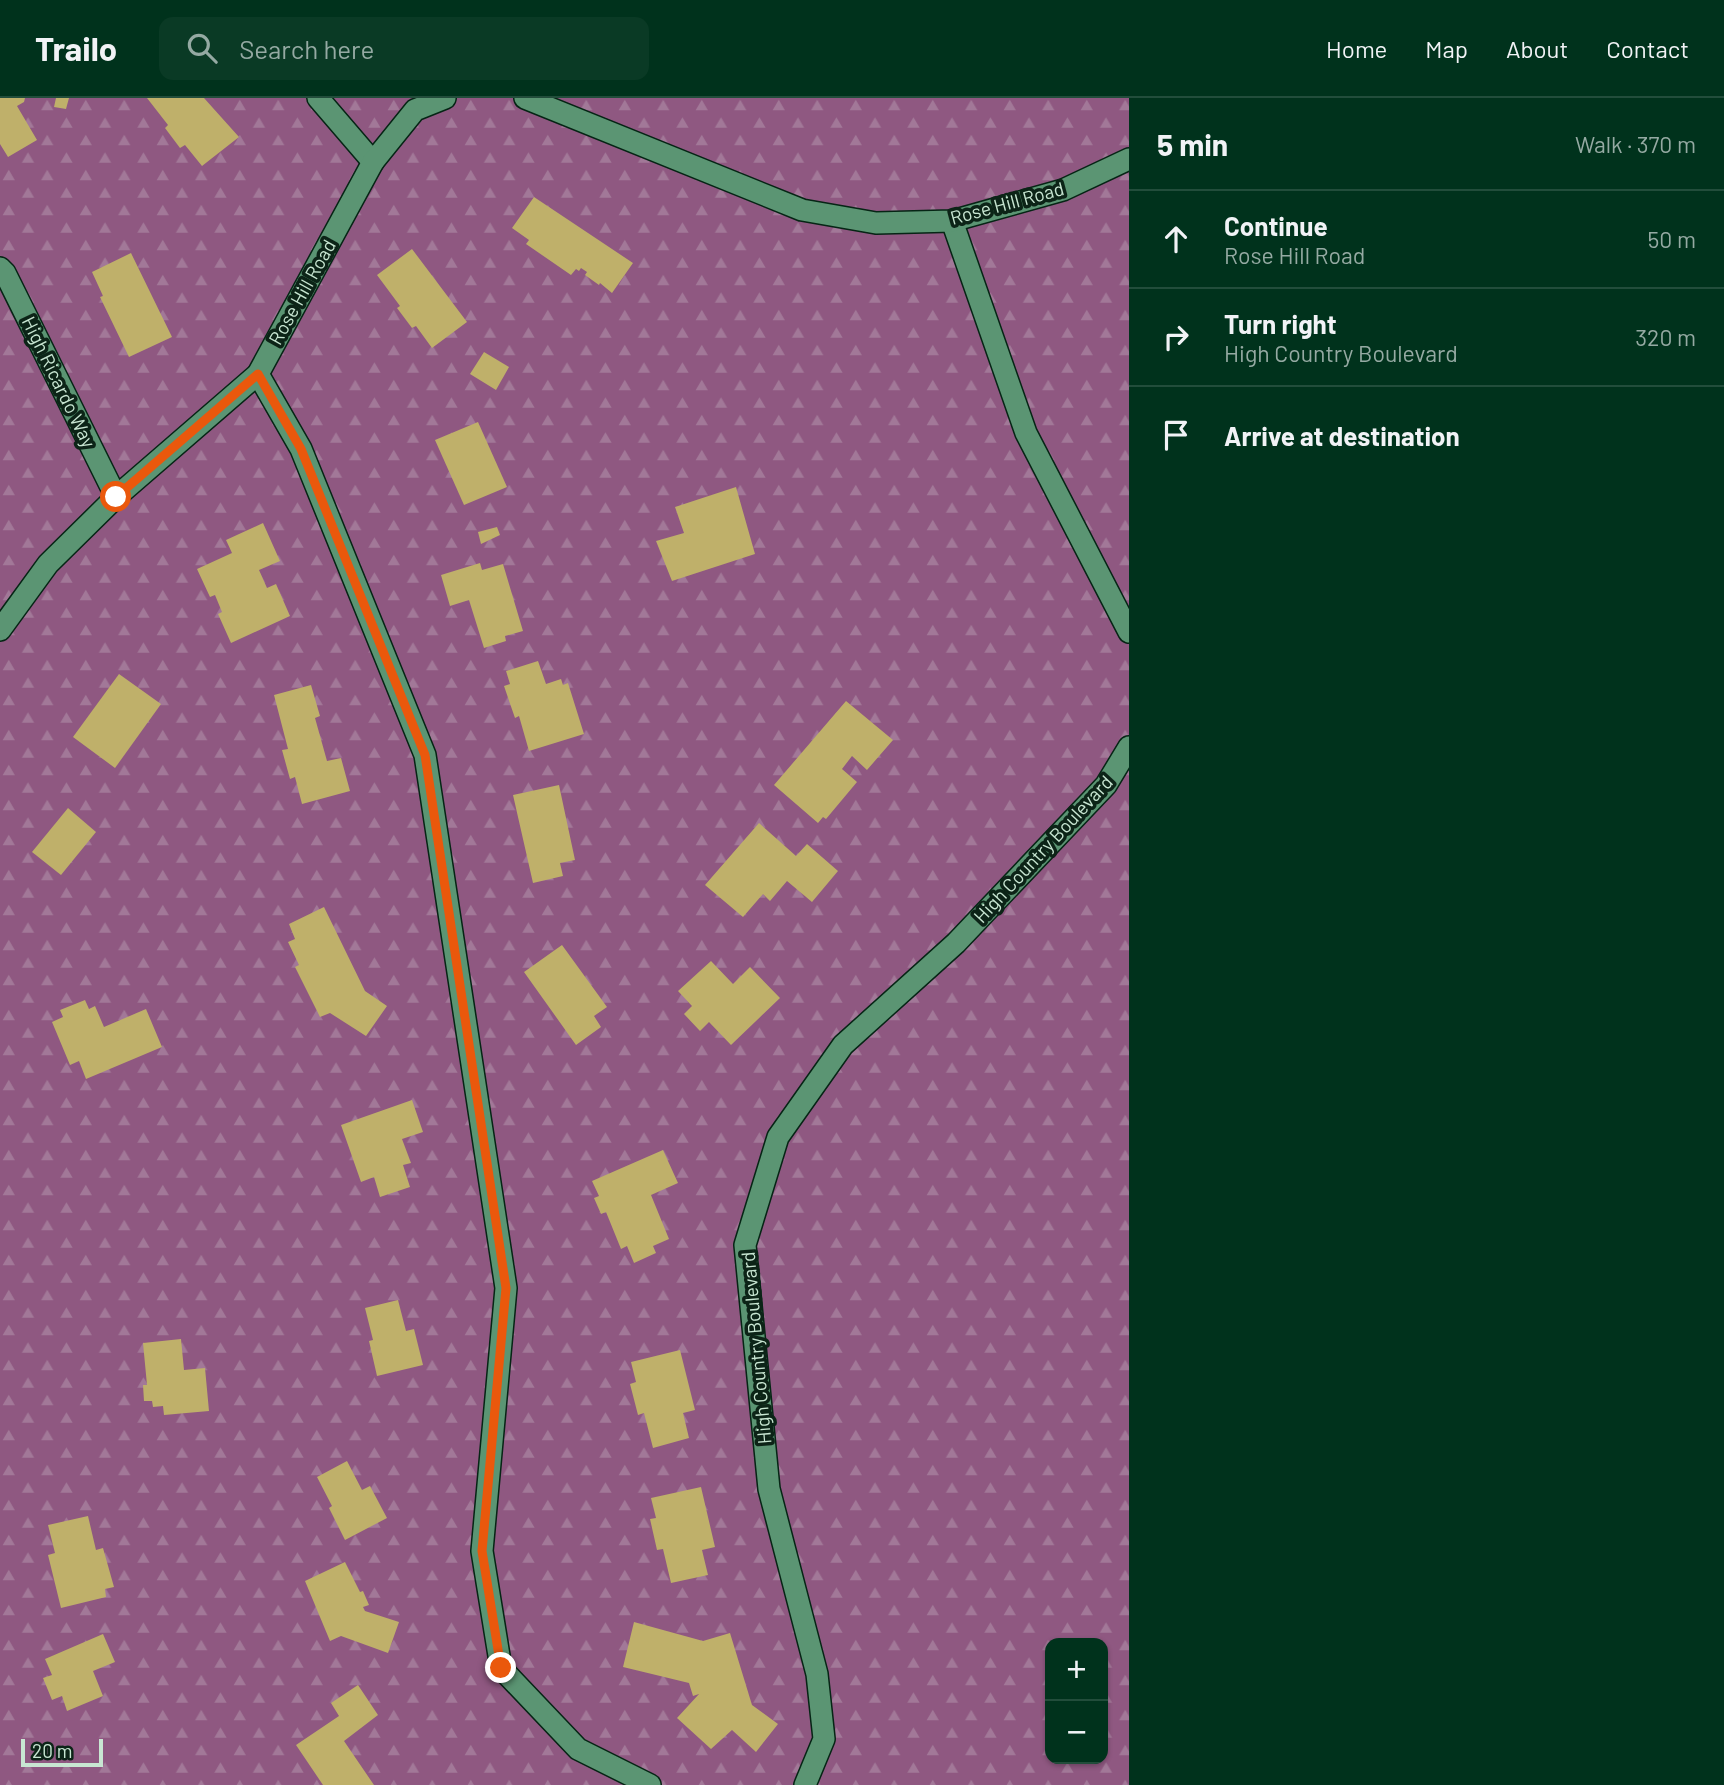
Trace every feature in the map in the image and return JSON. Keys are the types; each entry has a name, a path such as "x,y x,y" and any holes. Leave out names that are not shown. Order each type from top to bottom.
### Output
{"street":[{"path":"318,98 373,162"},
{"name":"Rose Hill Road","path":"0,630 48,564 116,497 258,374 373,162 415,110 445,98"},
{"name":"Rose Hill Road","path":"525,98 802,210 876,223 952,221 1063,190 1129,159"},
{"path":"952,221 1026,433 1129,632"},
{"name":"High Ricardo Way","path":"0,268 5,273 116,497"},
{"path":"258,374 301,449 425,755 506,1288 482,1551 501,1668 578,1749 650,1785"},
{"name":"High Country Boulevard","path":"805,1785 824,1739 817,1674 769,1489 745,1245 778,1138 843,1045 956,943 1106,785 1129,747"}],"green space":[{"path":"0,98 1129,98 1129,1785 0,1785"}],"building":[{"path":"0,98 25,98 24,102 17,106 37,140 8,157 0,144"},
{"path":"56,98 69,98 66,109 54,107"},
{"path":"147,98 204,98 239,137 202,166 185,145 180,148 165,128 168,125"},
{"path":"534,197 633,263 612,293 585,275 587,272 581,268 571,275 526,244 529,240 512,228"},
{"path":"412,249 467,322 432,348 416,326 412,328 397,308 400,306 377,275"},
{"path":"131,253 172,337 129,357 100,297 103,296 92,272"},
{"path":"484,352 509,367 496,390 470,374"},
{"path":"478,422 507,487 464,505 435,440"},
{"path":"736,487 755,554 672,581 656,541 684,533 675,507"},
{"path":"263,523 280,561 259,570 267,588 276,584 290,616 231,643 218,614 222,612 215,595 210,597 197,569 232,553 226,540"},
{"path":"497,527 500,535 481,544 478,532"},
{"path":"480,563 482,570 503,564 523,631 505,636 506,641 484,648 469,600 450,606 441,575"},
{"path":"538,661 546,684 561,679 563,685 568,683 584,734 529,751 519,716 515,718 504,686 510,684 506,671"},
{"path":"119,674 161,704 115,768 73,737"},
{"path":"311,685 320,716 315,718 327,761 341,758 350,791 302,804 295,777 290,779 282,750 288,749 274,695"},
{"path":"846,701 893,740 867,770 852,756 842,769 857,782 826,819 823,817 818,823 774,785"},
{"path":"559,785 575,860 560,863 563,876 533,883 513,795"},
{"path":"68,808 96,832 61,875 32,852"},
{"path":"759,823 796,856 807,844 838,871 812,902 787,881 770,901 763,894 743,917 705,885"},
{"path":"324,907 365,991 387,1006 366,1036 330,1013 320,1017 295,967 299,965 288,942 295,939 289,924"},
{"path":"562,945 607,1007 594,1016 601,1027 576,1045 524,972"},
{"path":"711,961 733,984 750,967 780,998 731,1045 709,1022 700,1031 684,1014 692,1006 678,991"},
{"path":"85,1000 89,1009 95,1006 104,1027 146,1009 162,1047 86,1079 79,1061 70,1065 52,1022 63,1017 60,1010"},
{"path":"412,1100 423,1132 402,1139 411,1163 403,1165 410,1187 380,1197 374,1177 361,1182 341,1125"},
{"path":"663,1150 678,1183 651,1195 669,1239 653,1246 656,1253 634,1263 627,1246 621,1249 606,1212 601,1214 594,1198 599,1196 592,1181"},
{"path":"398,1300 406,1331 414,1329 423,1365 377,1376 369,1341 373,1340 365,1308"},
{"path":"181,1339 184,1370 205,1368 209,1411 164,1415 163,1406 153,1407 152,1401 144,1401 143,1385 147,1385 143,1343"},
{"path":"680,1350 695,1410 683,1413 689,1438 653,1448 644,1413 638,1415 630,1384 636,1382 631,1362"},
{"path":"347,1461 362,1490 370,1486 387,1518 345,1540 317,1477"},
{"path":"701,1487 715,1547 702,1550 708,1575 671,1583 663,1549 657,1550 650,1519 656,1518 651,1498"},
{"path":"88,1516 96,1550 103,1548 114,1587 105,1589 106,1597 61,1608 48,1555 55,1553 48,1525"},
{"path":"345,1562 369,1605 363,1607 365,1611 399,1622 388,1653 341,1636 330,1641 305,1581"},
{"path":"634,1622 703,1641 730,1633 752,1705 778,1724 756,1752 732,1730 711,1749 677,1718 699,1694 693,1696 689,1683 623,1667"},
{"path":"103,1634 115,1662 93,1671 103,1696 67,1711 62,1696 52,1700 43,1678 52,1675 45,1659"},
{"path":"358,1685 378,1715 344,1741 374,1785 323,1785 296,1745 339,1716 331,1703"}],"route":[{"path":"116,497 258,374 301,449 425,755 506,1288 482,1551 501,1668"}]}
